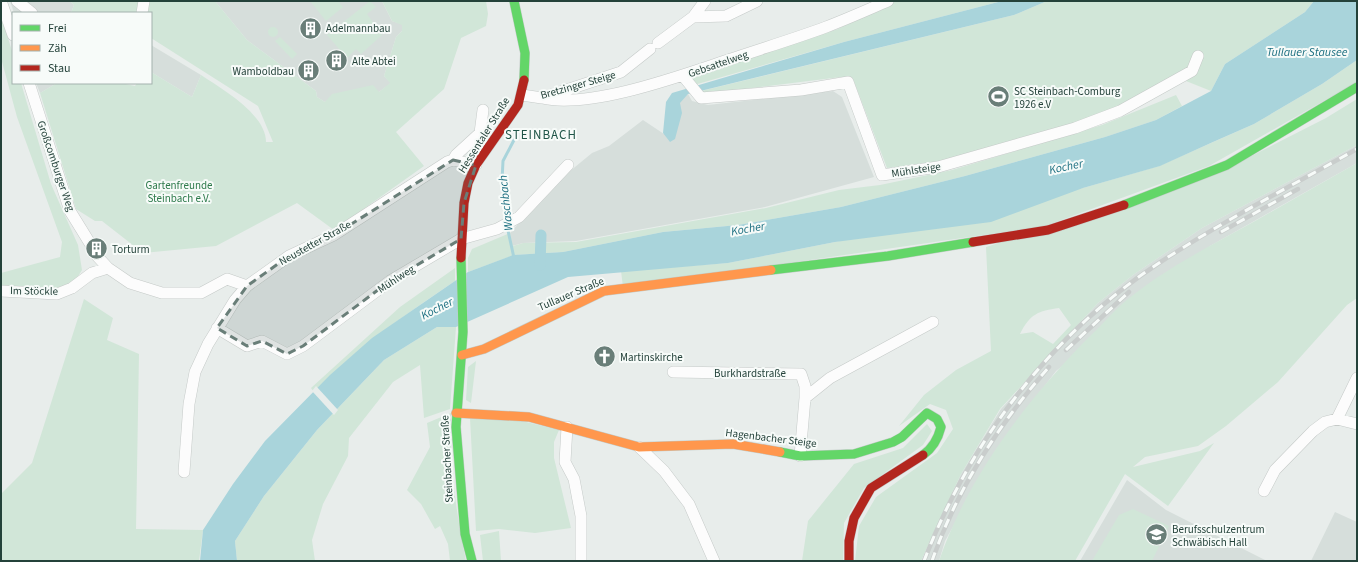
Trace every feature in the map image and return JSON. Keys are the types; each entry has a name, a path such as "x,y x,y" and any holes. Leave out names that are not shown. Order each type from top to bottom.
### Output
{"street":[{"path":"1,1 12,32"},
{"path":"17,1 31,12"},
{"path":"142,12 144,1"},
{"name":"Hessentaler Straße","path":"463,332 461,239 464,203 468,183 476,165 518,105 522,95 527,63 525,40 514,1"},
{"name":"Bretzinger Steige","path":"522,95 542,98 621,72 693,16 705,1"},
{"path":"693,16 726,16 758,1"},
{"name":"Gebsattelweg","path":"542,98 554,100 584,99 686,79 826,27 888,1"},
{"name":"Mühlsteige","path":"686,79 700,98 801,90 848,82 882,175 938,168 1075,128 1113,114 1157,92 1192,71 1198,56"},
{"name":"Großcomburger Weg","path":"29,84 70,211 91,245"},
{"name":"Tullauer Straße","path":"462,355 484,349 604,290 888,256 1048,230 1115,209 1227,165 1357,87"},
{"name":"Neustetter Straße","path":"184,472 189,404 195,372 217,328 235,300 247,286 289,256 334,234 441,166 453,160 456,155 480,133 483,110"},
{"path":"453,160 476,165"},
{"name":"Mühlweg","path":"217,328 247,346 262,340 287,354 303,346 390,281 461,239 497,229 519,217 568,165"},
{"path":"97,256 108,268 130,283 162,293 201,293 227,279 247,286"},
{"name":"Im Stöckle","path":"1,291 57,294 72,288 92,273 108,268"},
{"path":"805,398 830,378 933,322"},
{"name":"Steinbacher Straße","path":"463,332 456,427 465,534 472,561"},
{"name":"Burkhardstraße","path":"673,372 801,374 805,386 805,398 800,456"},
{"path":"1337,419 1357,378"},
{"name":"Hagenbacher Steige","path":"456,413 529,417 639,447 733,444 800,456 832,456 883,447 902,437 927,413 937,419 941,428 938,437 930,450 871,488 854,518 849,541 849,561"},
{"path":"1264,491 1275,470 1313,431 1326,422 1337,419 1357,424"},
{"path":"567,427 565,462 574,479 581,516 581,561"},
{"path":"639,447 664,471 689,504 714,561"}],"highlighted area":[{"path":"453,160 476,165 464,203 461,239 390,281 303,346 287,354 262,341 247,346 217,328 247,286 289,256 334,235"}],"shaded area":[{"path":"10,1 70,1 74,5 71,12 14,12"},
{"path":"215,1 382,1 392,21 402,24 402,31 396,37 384,76 391,83 379,92 325,102 317,97 316,91 247,40"},
{"path":"152,46 201,75 192,97 152,73"},
{"path":"36,84 55,84 40,93"},
{"path":"833,91 842,97 874,177 765,207 576,241 523,243 512,246 510,233 552,186 592,153 609,146 643,120 664,134 675,105 688,94 692,101 708,105"},
{"path":"1357,145 1357,163 1210,246 1056,371 996,450 945,541 939,561 921,561 961,474 1001,409 1098,303 1133,275 1202,228"},
{"name":"Berufsschulzentrum Schwäbisch Hall","path":"1127,480 1166,510 1267,561 1080,561"},
{"path":"1335,512 1357,522 1357,561 1311,561"}],"green space":[{"path":"70,1 141,1 140,12 71,12 74,5"},
{"name":"Gartenfreunde Steinbach e.V.","path":"147,1 215,1 247,40 316,91 317,97 325,102 332,94 373,85 379,92 390,83 384,76 396,37 402,31 402,25 392,21 382,1 486,1 488,14 486,26 461,38 444,89 396,132 424,166 334,230 297,203 216,246 143,253 102,221 95,221 76,209 40,93 55,84 126,84 135,86 136,84 152,84 152,73 192,97 201,75 231,95 251,112 259,122 264,132 266,142 273,142 258,106 152,39 152,12 146,12"},
{"path":"310,1 338,1 343,7 326,21"},
{"path":"370,1 376,7 367,14 382,35 361,54 356,49 347,58 327,35"},
{"path":"893,1 1002,1 844,42 694,85 690,76 838,29"},
{"name":"SC Steinbach-Comburg 1926 e.V","path":"1047,1 1314,1 1305,12 1225,64 1211,91 1186,81 1180,76 1101,116 945,161 887,168 853,79 841,77 704,94 701,91 1014,15"},
{"path":"1,16 12,51 12,84 21,84 51,184 78,245 82,270 75,281 56,292 1,288 1,273 60,257 62,242 17,117 1,58"},
{"path":"271,27 275,27 277,28 277,36 271,37 268,34 268,30"},
{"path":"280,37 297,54 292,59 275,41"},
{"path":"1357,60 1357,82 1209,166 1045,226 623,287 621,271 728,263 835,242 1083,188 1159,166 1254,124 1322,84"},
{"path":"1176,95 1182,106 1156,120 1105,137 965,176 841,207 738,225 663,232 563,252 514,255 468,272 468,258 472,249 510,233 513,246 523,243 576,242 766,208 839,190 880,185 952,170 1102,125"},
{"path":"1357,99 1357,145 1202,228 1133,275 1098,303 1000,409 961,474 921,561 855,561 859,526 876,497 937,453 953,429 946,410 930,404 899,426 924,395 956,370 991,351 986,247 1218,173 1326,118","holes":["1059,308 1071,325 1053,344 1033,332 1020,334 1031,318 1040,312 1052,309"]},
{"path":"1357,163 1357,298 1347,305 1278,382 1226,426 1198,446 1145,457 1133,467 1200,451 1214,443 1168,506 1125,474 1075,561 939,561 951,530 966,499 983,469 1002,441 1043,387 1066,361 1121,305 1150,282 1182,262"},
{"path":"455,268 455,281 399,319 347,361 314,392 311,388 400,307"},
{"path":"84,299 113,318 107,340 139,354 136,529 203,530 199,561 1,561 1,494 32,463"},
{"path":"437,327 456,327 450,409 424,418 420,365 393,382 349,438 348,456 323,504 312,540 315,561 237,561 235,541 264,496 317,430 384,360"},
{"path":"476,361 471,403 466,400 468,367"},
{"path":"451,413 452,469 459,524 466,561 450,561 448,544 440,526 435,529 421,504 407,490 430,447 427,423"},
{"path":"470,418 522,421 559,430 554,442 554,458 571,528 535,533 499,529 476,531"},
{"path":"927,424 932,431 923,445 864,488 844,523 843,561 802,561 808,521 854,464 903,448"},
{"path":"1133,509 1169,526 1152,561 1092,561 1119,515"},
{"path":"499,531 501,561 483,561 480,535"}],"water":[{"path":"1002,1 1047,1 1014,15 688,94 680,103 682,113 675,139 670,142 663,133 666,102 672,93 844,42"},
{"path":"1314,1 1357,1 1357,60 1322,84 1254,124 1160,166 1083,188 991,222 835,242 728,263 568,277 456,327 437,327 384,360 317,430 264,496 235,541 237,561 200,561 203,530 233,484 265,441 330,375 372,338 468,272 513,255 563,252 663,232 738,225 841,207 965,176 1105,137 1156,120 1211,91 1225,64 1305,12"}],"pier":[{"path":"316,386 338,410 334,415 312,391"}],"waterway":[{"name":"Waschbach","path":"506,221 502,181 503,161 514,140"},
{"name":"Waschbach","path":"507,226 514,258"},
{"path":"540,265 541,235"}],"railway":[{"path":"924,561 943,517 965,474 990,433 1018,394 1049,357 1083,323 1120,291 1159,263 1232,218 1357,149"},
{"path":"1221,232 1298,189"},
{"path":"1066,350 1129,292"},
{"path":"932,561 954,508 981,459 996,435 1030,389 1049,367"}],"traffic: fast":[{"path":"514,1 525,53 524,80"},
{"path":"1124,205 1227,165 1357,87"},
{"path":"771,270 888,256 973,242"},
{"path":"461,258 463,332 456,427 465,534 472,561"},
{"path":"780,452 800,456 854,454 893,442 902,437 927,413 937,419 941,427 935,443 923,455"}],"traffic: slow":[{"path":"462,355 484,349 604,291 771,270"},
{"path":"456,413 529,417 639,447 733,444 780,452"}],"traffic: jam":[{"path":"461,258 464,203 468,183 476,165 518,105 524,80"},
{"path":"973,242 1048,230 1124,205"},
{"path":"849,561 849,541 854,518 871,488 923,455"}],"place":[{"name":"Adelmannbau","path":"310,28"},
{"name":"Alte Abtei","path":"337,61"},
{"name":"Wamboldbau","path":"309,71"},
{"name":"SC Steinbach-Comburg 1926 e.V","path":"999,97"},
{"name":"Torturm","path":"96,249"},
{"name":"Martinskirche","path":"605,357"},
{"name":"Berufsschulzentrum Schwäbisch Hall","path":"1156,535"}],"district":[{"name":"STEINBACH","path":"541,135"}],"water label":[{"name":"Tullauer Stausee","path":"1307,52"},
{"name":"Kocher","path":"1066,167"},
{"name":"Kocher","path":"748,229"},
{"name":"Kocher","path":"437,309"}]}
